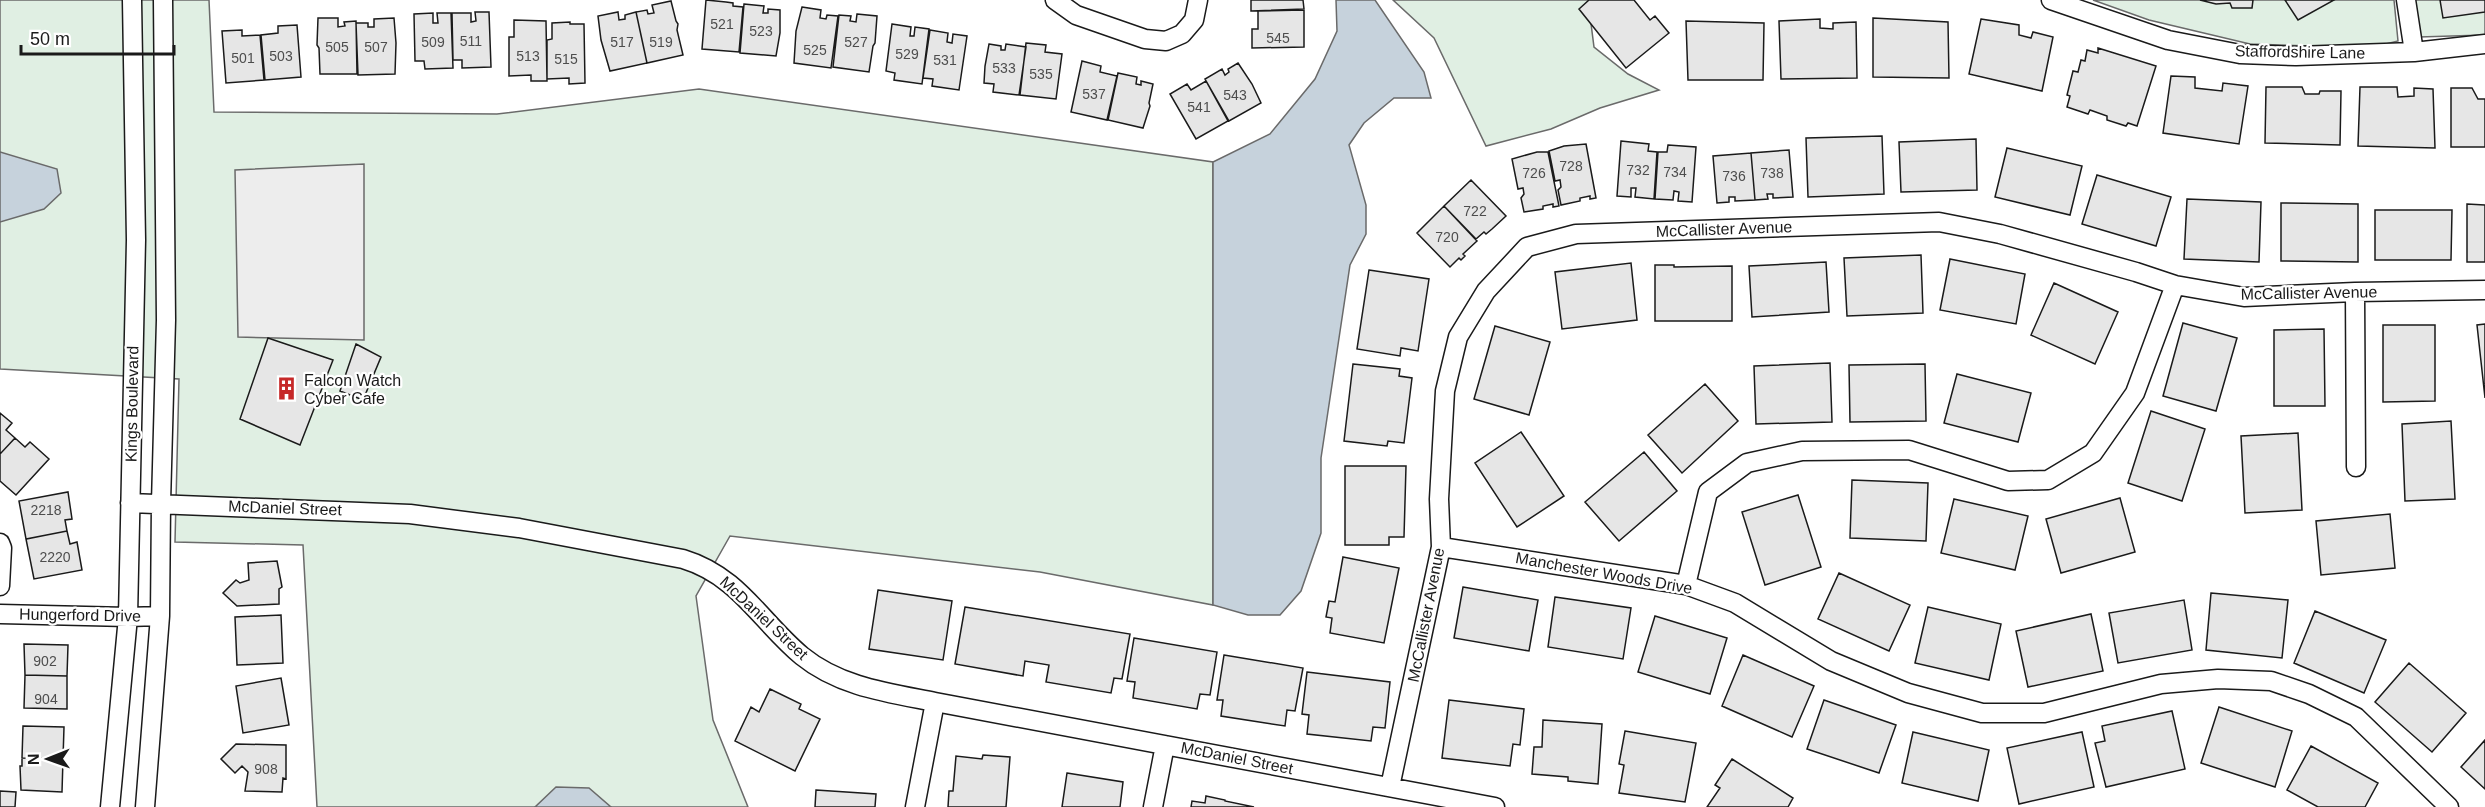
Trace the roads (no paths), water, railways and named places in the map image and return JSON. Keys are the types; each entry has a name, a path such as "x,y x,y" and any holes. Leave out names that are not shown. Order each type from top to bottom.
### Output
{"street":[{"name":"Kings Boulevard","path":"110,807 128,617 136,240 132,0"},
{"name":"Kings Boulevard","path":"145,807 160,616 160,503 166,320 163,0"},
{"path":"1055,0 1076,15 1145,39 1166,41 1182,34 1194,20 1198,0"},
{"name":"Staffordshire Lane","path":"2051,0 2168,40 2240,54 2296,56 2414,52 2485,44"},
{"path":"2406,0 2414,52"},
{"name":"McCallister Avenue","path":"1390,787 1441,546 1439,499 1445,391 1458,337 1486,291 1527,247 1576,234 1940,222 2000,234 2175,285 2244,297 2485,290"},
{"path":"1686,585 1708,492 1747,463 1802,451 1909,450 2008,481 2048,480 2093,453 2135,393 2175,285"},
{"path":"2355,292 2356,467"},
{"name":"McDaniel Street","path":"130,503 410,514 519,528 683,560 711,571 738,590 790,645 817,666 853,684 935,702 1496,807"},
{"path":"0,543 2,548 0,586"},
{"name":"Manchester Woods Drive","path":"1441,546 1686,585 1735,603 1831,661 1908,693 1982,713 2044,713 2162,684 2218,679 2271,681 2309,694 2356,717 2449,807"},
{"name":"Hungerford Drive","path":"0,614 160,616"},
{"path":"915,807 935,702"},
{"path":"1153,807 1165,745"}],"place":[{"name":"Falcon Watch Cyber Cafe","path":"286,389"}]}
